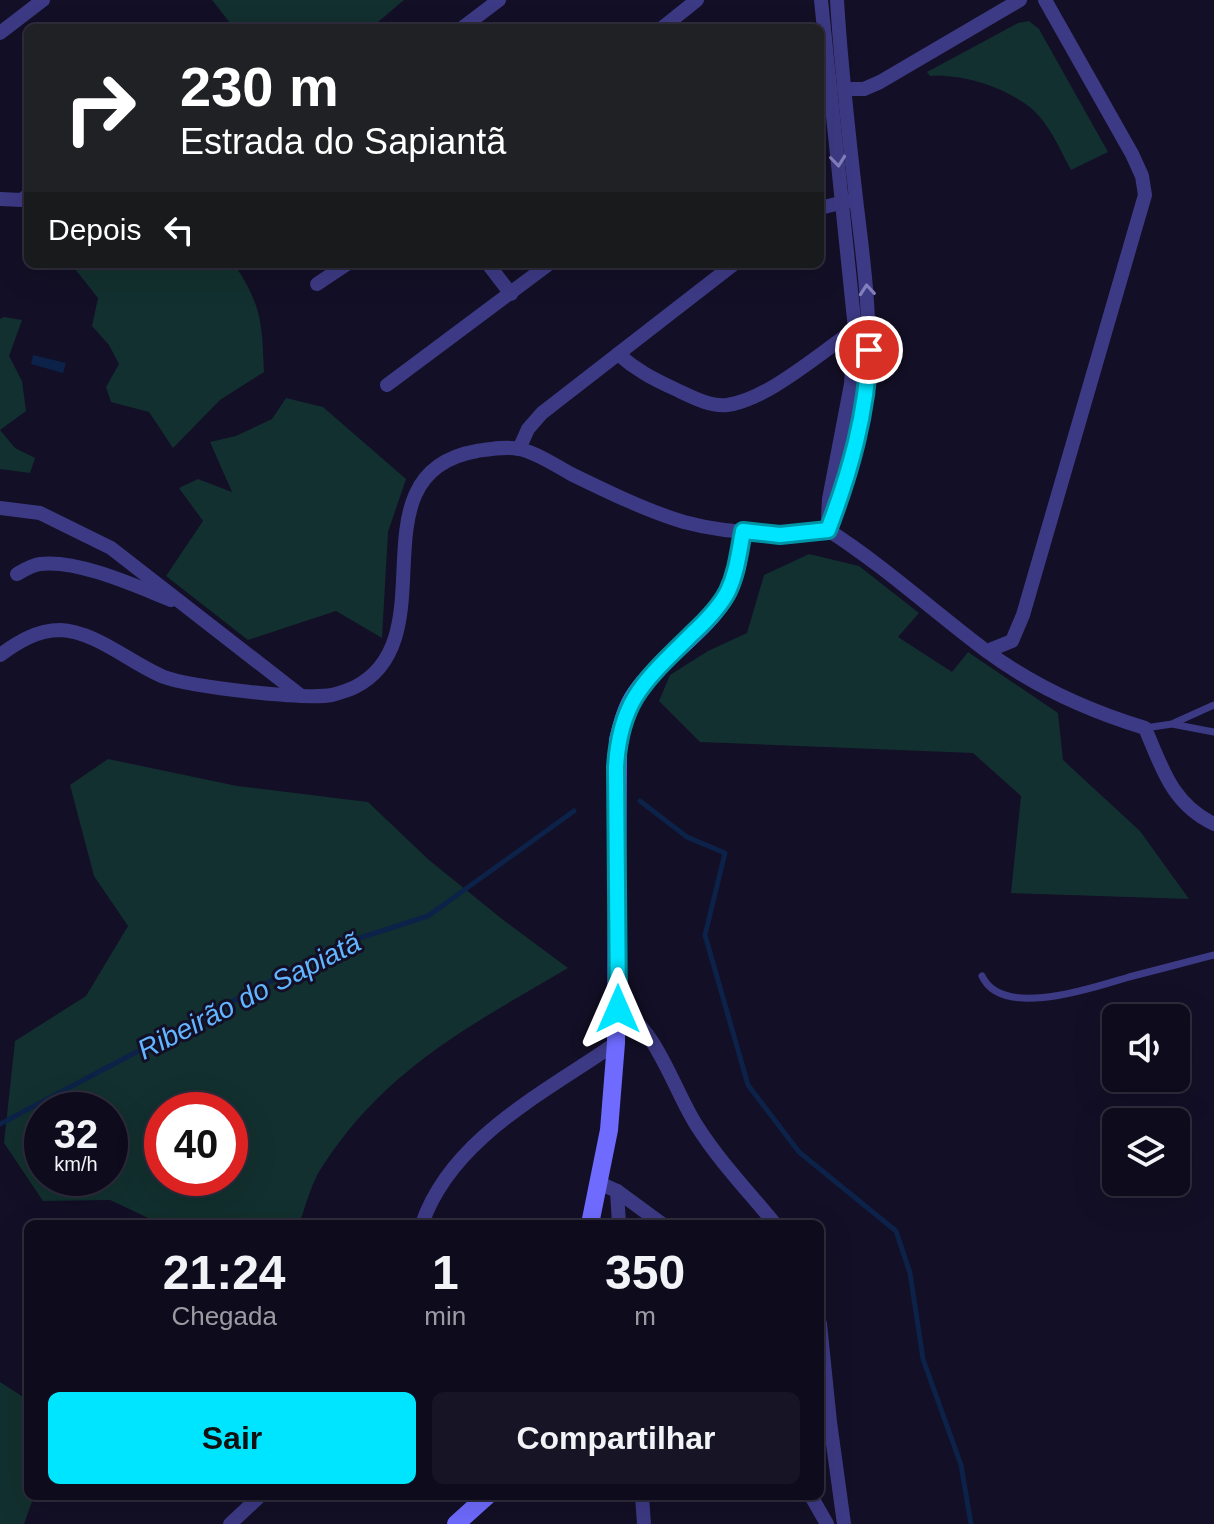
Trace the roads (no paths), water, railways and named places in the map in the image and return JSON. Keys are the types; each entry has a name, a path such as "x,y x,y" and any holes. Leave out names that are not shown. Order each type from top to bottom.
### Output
{"street":[{"path":"0,33 43,0"},
{"path":"467,24 499,0"},
{"path":"667,24 697,0"},
{"path":"821,0 869,321 868,380 862,419 841,497 828,530"},
{"path":"828,530 829,499 851,384 855,329 844,89 829,53 837,0"},
{"path":"844,89 864,89 880,82 1020,0"},
{"path":"987,651 1012,641 1023,615 1145,195 1142,176 1132,154 1045,0"},
{"path":"0,199 24,198"},
{"path":"824,207 850,200"},
{"path":"317,284 341,268"},
{"path":"491,268 511,294"},
{"path":"387,385 544,268"},
{"path":"519,449 528,429 542,413 729,268"},
{"path":"618,354 637,371 700,400 724,405 761,395 869,321"},
{"path":"0,655 22,639 45,631 63,630 83,634 146,668 188,684 300,695 332,695 355,686 375,673 392,648 399,627 407,518 424,477 445,461 474,451 519,449 684,522 780,535 828,530 858,549 987,651 1075,702 1145,728 1166,778 1182,803 1214,824"},
{"path":"0,508 40,513 80,530 111,548 300,695"},
{"path":"591,1220 609,1130 618,1009 618,740 634,696 711,615 727,593 736,571 743,531"},
{"path":"17,574 39,564 63,565 109,576 186,606"},
{"path":"618,1009 636,1019 643,1028 695,1124 772,1220"},
{"path":"423,1220 429,1202 449,1172 474,1145 510,1115 616,1043"},
{"path":"599,1183 617,1191 657,1220"},
{"path":"617,1191 619,1220"},
{"path":"824,1363 844,1524"},
{"path":"230,1524 256,1500"},
{"path":"456,1524 483,1500"},
{"path":"642,1500 644,1524"},
{"path":"813,1500 827,1524"}],"lane":[{"path":"1145,728 1172,724 1214,705"},
{"path":"1172,724 1214,732"},
{"path":"982,976 986,984 1003,994 1024,998 1057,997 1214,955"}],"water":[{"path":"33,355 66,363 63,373 31,364"}],"waterway":[{"path":"640,801 687,837 725,853 705,935 748,1085 799,1152 896,1231 910,1273 923,1359 961,1465 971,1524"},
{"name":"Ribeirão do Sapiatã","path":"0,1124 341,944 428,916 574,811"}]}
